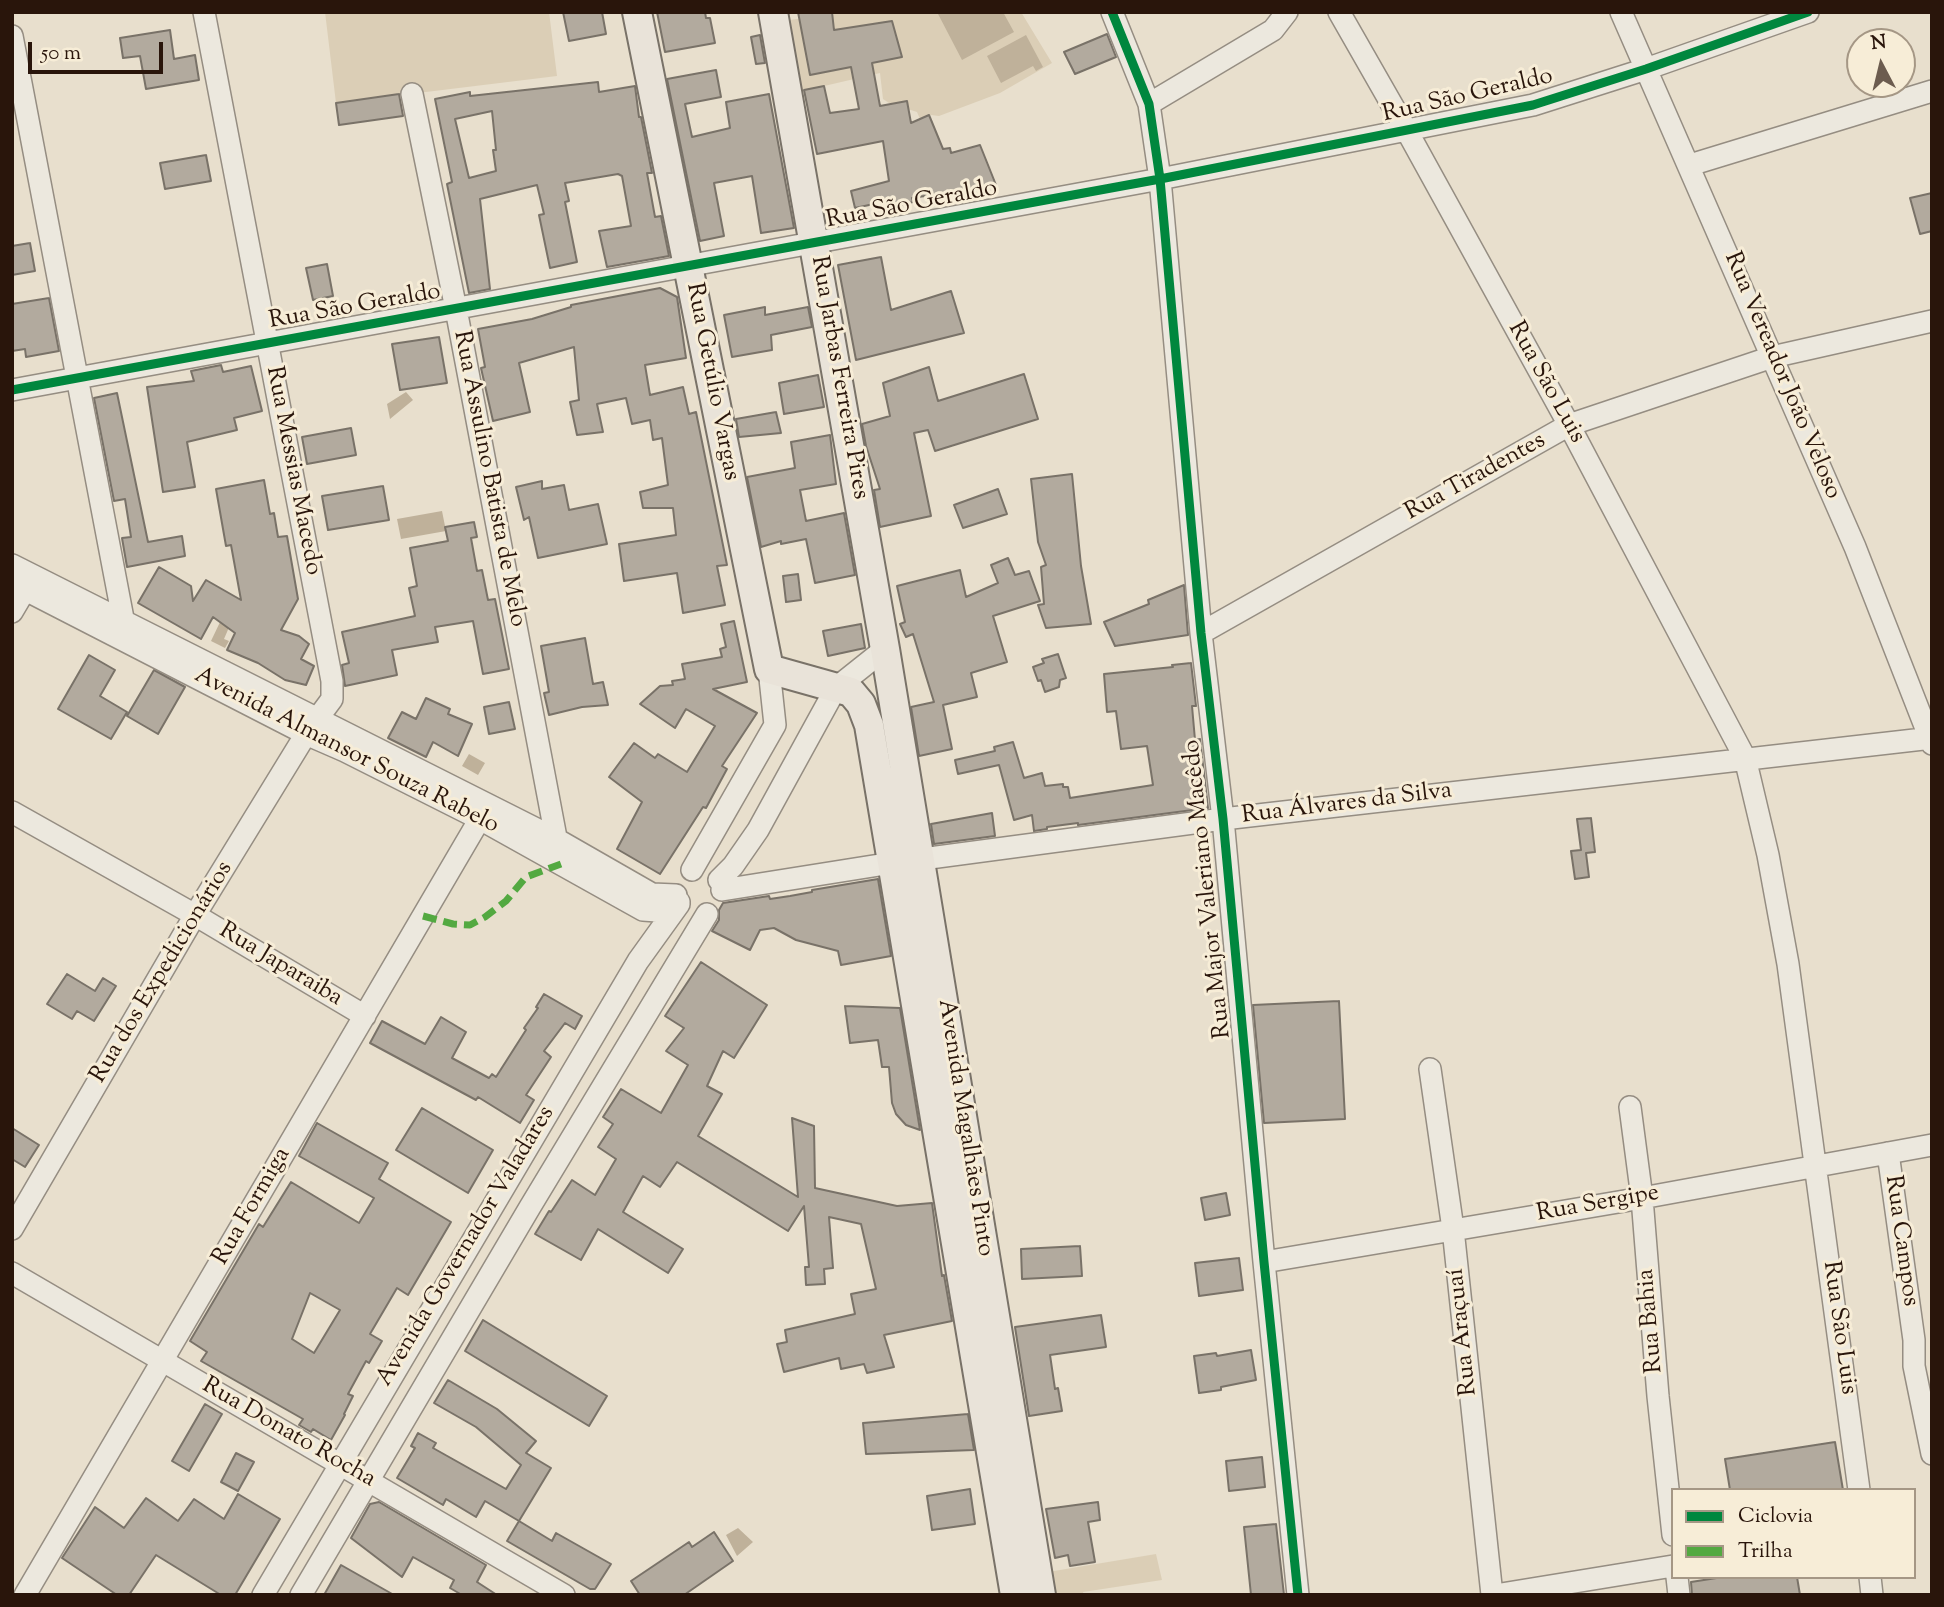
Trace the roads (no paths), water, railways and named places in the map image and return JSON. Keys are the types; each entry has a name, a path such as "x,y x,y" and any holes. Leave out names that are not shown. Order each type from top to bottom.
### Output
{"main road":[{"name":"Rua Getúlio Vargas","path":"637,12 769,669"},
{"name":"Rua Jarbas Ferreira Pires","path":"773,12 886,656"},
{"name":"Avenida Magalhães Pinto","path":"886,656 920,860 1014,1595"},
{"path":"769,669 836,688"},
{"name":"Avenida Magalhães Pinto","path":"836,688 851,692 861,704 869,725 892,863 1041,1595"}],"street":[{"name":"Rua Messias Macedo","path":"204,12 332,681 332,699 312,727"},
{"name":"Rua Major Valeriano Macêdo","path":"1112,12 1149,104 1160,180 1200,633 1223,819 1298,1595"},
{"path":"1149,104 1273,30 1287,12"},
{"name":"Rua São Luis","path":"1339,12 1569,425 1745,758 1768,855 1787,964 1860,1488"},
{"name":"Rua Vereador João Veloso","path":"1621,12 1855,548 1931,740"},
{"name":"Rua São Geraldo","path":"12,390 1160,180 1533,105 1646,69 1796,14"},
{"path":"12,36 126,631"},
{"path":"1690,165 1932,91"},
{"name":"Rua Assulino Batista de Melo","path":"412,94 456,309 561,864"},
{"name":"Rua Tiradentes","path":"1200,633 1569,425 1772,357 1932,321"},
{"name":"Avenida Almansor Souza Rabelo","path":"12,565 126,631 312,727 484,812 556,839 652,894 678,900"},
{"path":"12,612 19,587"},
{"name":"Avenida Almansor Souza Rabelo","path":"19,587 126,631"},
{"path":"721,885 712,873 702,869 692,870 677,884 678,900 687,912 696,915 707,914 716,909 721,900 721,885 758,830 836,688 886,656"},
{"name":"Rua Getúlio Vargas","path":"692,870 775,725 769,669"},
{"name":"Rua dos Expedicionários","path":"12,1229 195,915 312,727"},
{"name":"Rua Álvares da Silva","path":"721,885 1223,819 1745,758 1931,740"},
{"name":"Rua Japaraiba","path":"12,812 195,915 365,1016"},
{"name":"Avenida Almansor Souza Rabelo","path":"484,812 561,864 643,910 657,911 678,900"},
{"name":"Rua Formiga","path":"25,1595 484,812"},
{"name":"Avenida Governador Valadares","path":"262,1595 500,1190 638,961 678,900"},
{"name":"Avenida Governador Valadares","path":"301,1595 530,1206 707,914"},
{"name":"Rua Araçuaí","path":"1430,1069 1453,1229 1493,1595"},
{"name":"Rua Bahia","path":"1630,1107 1642,1198 1671,1516"},
{"name":"Rua Sergipe","path":"1264,1262 1932,1146"},
{"name":"Rua Campos","path":"1888,1153 1923,1337 1914,1366 1932,1454"},
{"path":"500,1190 530,1206"},
{"name":"Rua Donato Rocha","path":"12,1273 564,1595"},
{"path":"1493,1595 1671,1566"}]}
